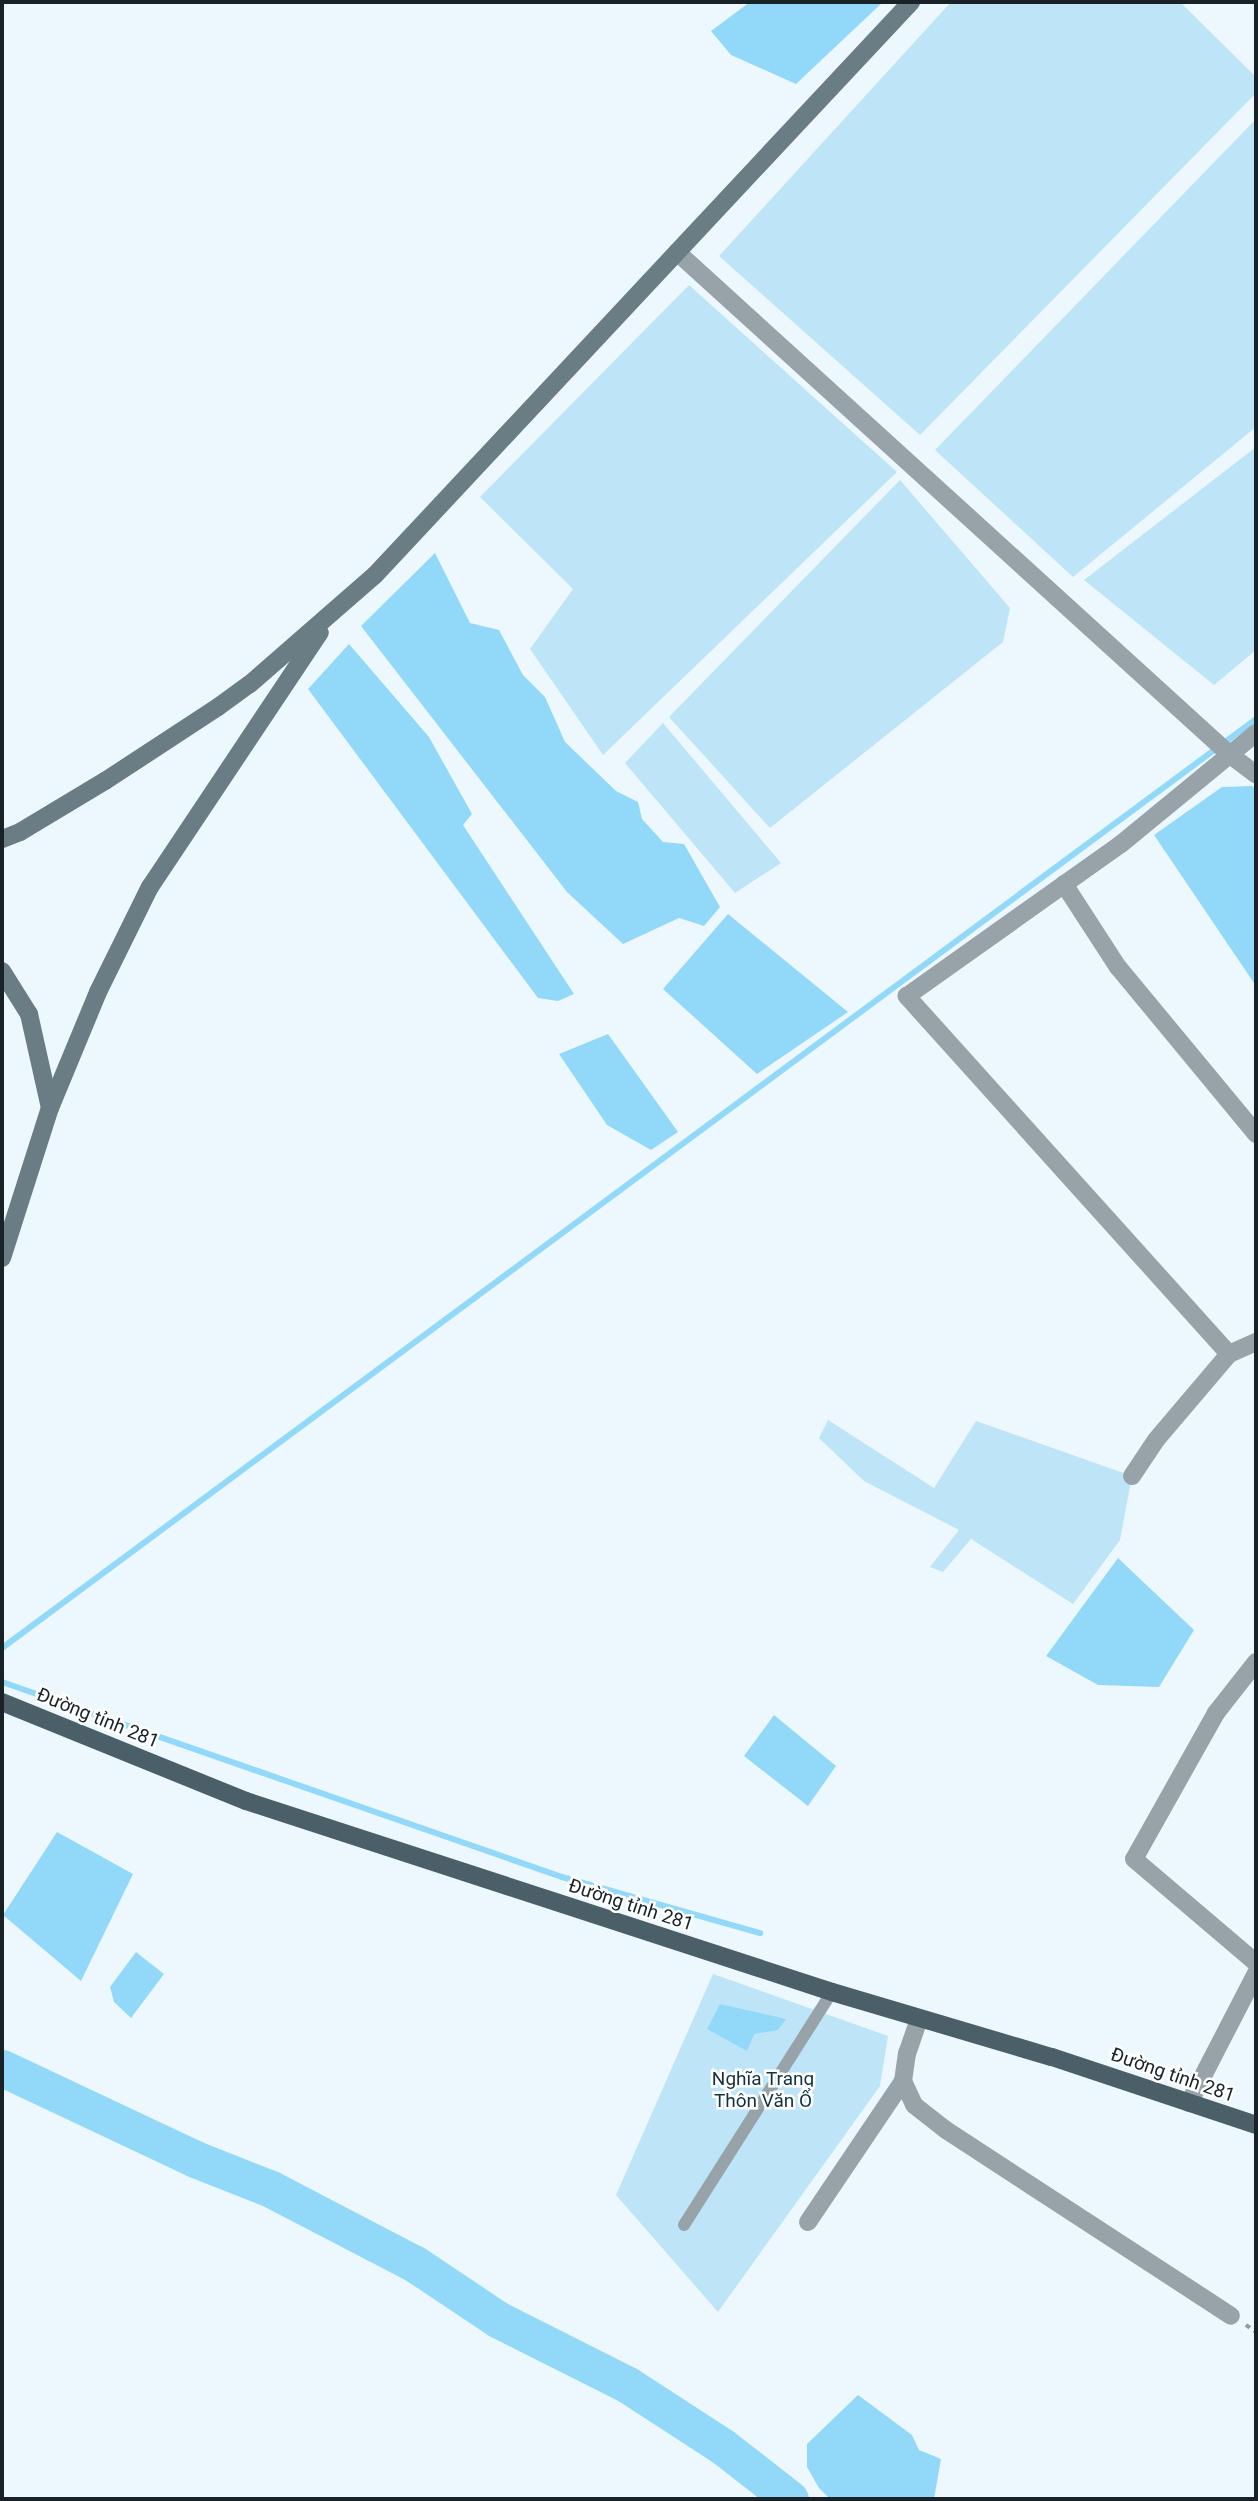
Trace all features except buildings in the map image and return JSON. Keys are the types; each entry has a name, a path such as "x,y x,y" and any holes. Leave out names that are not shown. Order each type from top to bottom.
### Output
{"main road":[{"path":"2,839 20,832 105,781 218,707 250,684 332,614 374,575 911,2"},
{"path":"2,1258 50,1108 98,992 149,887 332,614"},
{"path":"2,971 29,1014 50,1108"},
{"name":"Đường tỉnh 281","path":"2,1702 246,1801 832,1992 1052,2057 1256,2125"}],"street":[{"path":"677,252 1229,754 1256,774"},
{"path":"1229,1354 907,996 1121,845 1256,733"},
{"path":"1064,884 1118,967 1256,1134"},
{"path":"1132,1476 1156,1440 1229,1354 1256,1342"},
{"path":"1256,1662 1216,1713 1134,1859 1256,1963"},
{"path":"1189,2103 1256,1973"},
{"path":"808,2222 903,2081 907,2053 919,2019"},
{"path":"903,2081 914,2105 946,2130 1231,2316"}],"lane":[{"path":"684,2225 832,1992"}],"green space":[{"path":"951,2 1180,2 1256,77 1256,93 920,435 719,256"},
{"path":"1256,119 1256,427 1073,577 935,450"},
{"path":"689,285 897,472 603,755 530,649 573,589 480,497"},
{"path":"1256,447 1256,650 1214,685 1084,580"},
{"path":"900,480 1010,608 1003,642 770,828 669,717"},
{"path":"663,723 781,863 735,893 625,763"},
{"path":"828,1420 934,1488 976,1421 1132,1476 1120,1540 1073,1604 971,1539 943,1572 930,1567 959,1530 864,1481 819,1438"},
{"name":"Nghĩa Trang Thôn Văn Ổ","path":"713,1974 888,2036 880,2086 718,2312 616,2195"}],"water":[{"path":"750,2 883,2 796,84 731,55 711,31"},
{"path":"435,553 470,623 499,630 523,675 545,697 565,742 616,791 638,802 642,819 663,842 684,844 720,907 704,926 679,918 623,944 567,892 361,626"},
{"path":"349,644 429,737 472,814 463,825 574,994 558,1001 538,998 308,689"},
{"path":"1252,786 1256,789 1256,986 1154,835 1222,787"},
{"path":"728,914 848,1012 757,1074 663,989"},
{"path":"608,1034 678,1132 651,1150 607,1125 559,1054"},
{"path":"1118,1558 1194,1630 1159,1687 1098,1685 1046,1656"},
{"path":"774,1715 836,1766 808,1806 744,1756"},
{"path":"57,1832 133,1874 81,1981 3,1915"},
{"path":"136,1952 164,1974 131,2018 114,2002 110,1987"},
{"path":"720,2004 786,2019 778,2030 754,2034 747,2051 707,2029"},
{"path":"858,2395 912,2435 919,2450 941,2459 934,2499 830,2499 819,2488 807,2467 807,2444"}],"waterway":[{"path":"2,1648 1256,719"},
{"path":"2,1682 562,1877 760,1933"},
{"path":"2,2068 195,2159 271,2189 415,2264 499,2320 628,2385 722,2446 790,2499"}]}
